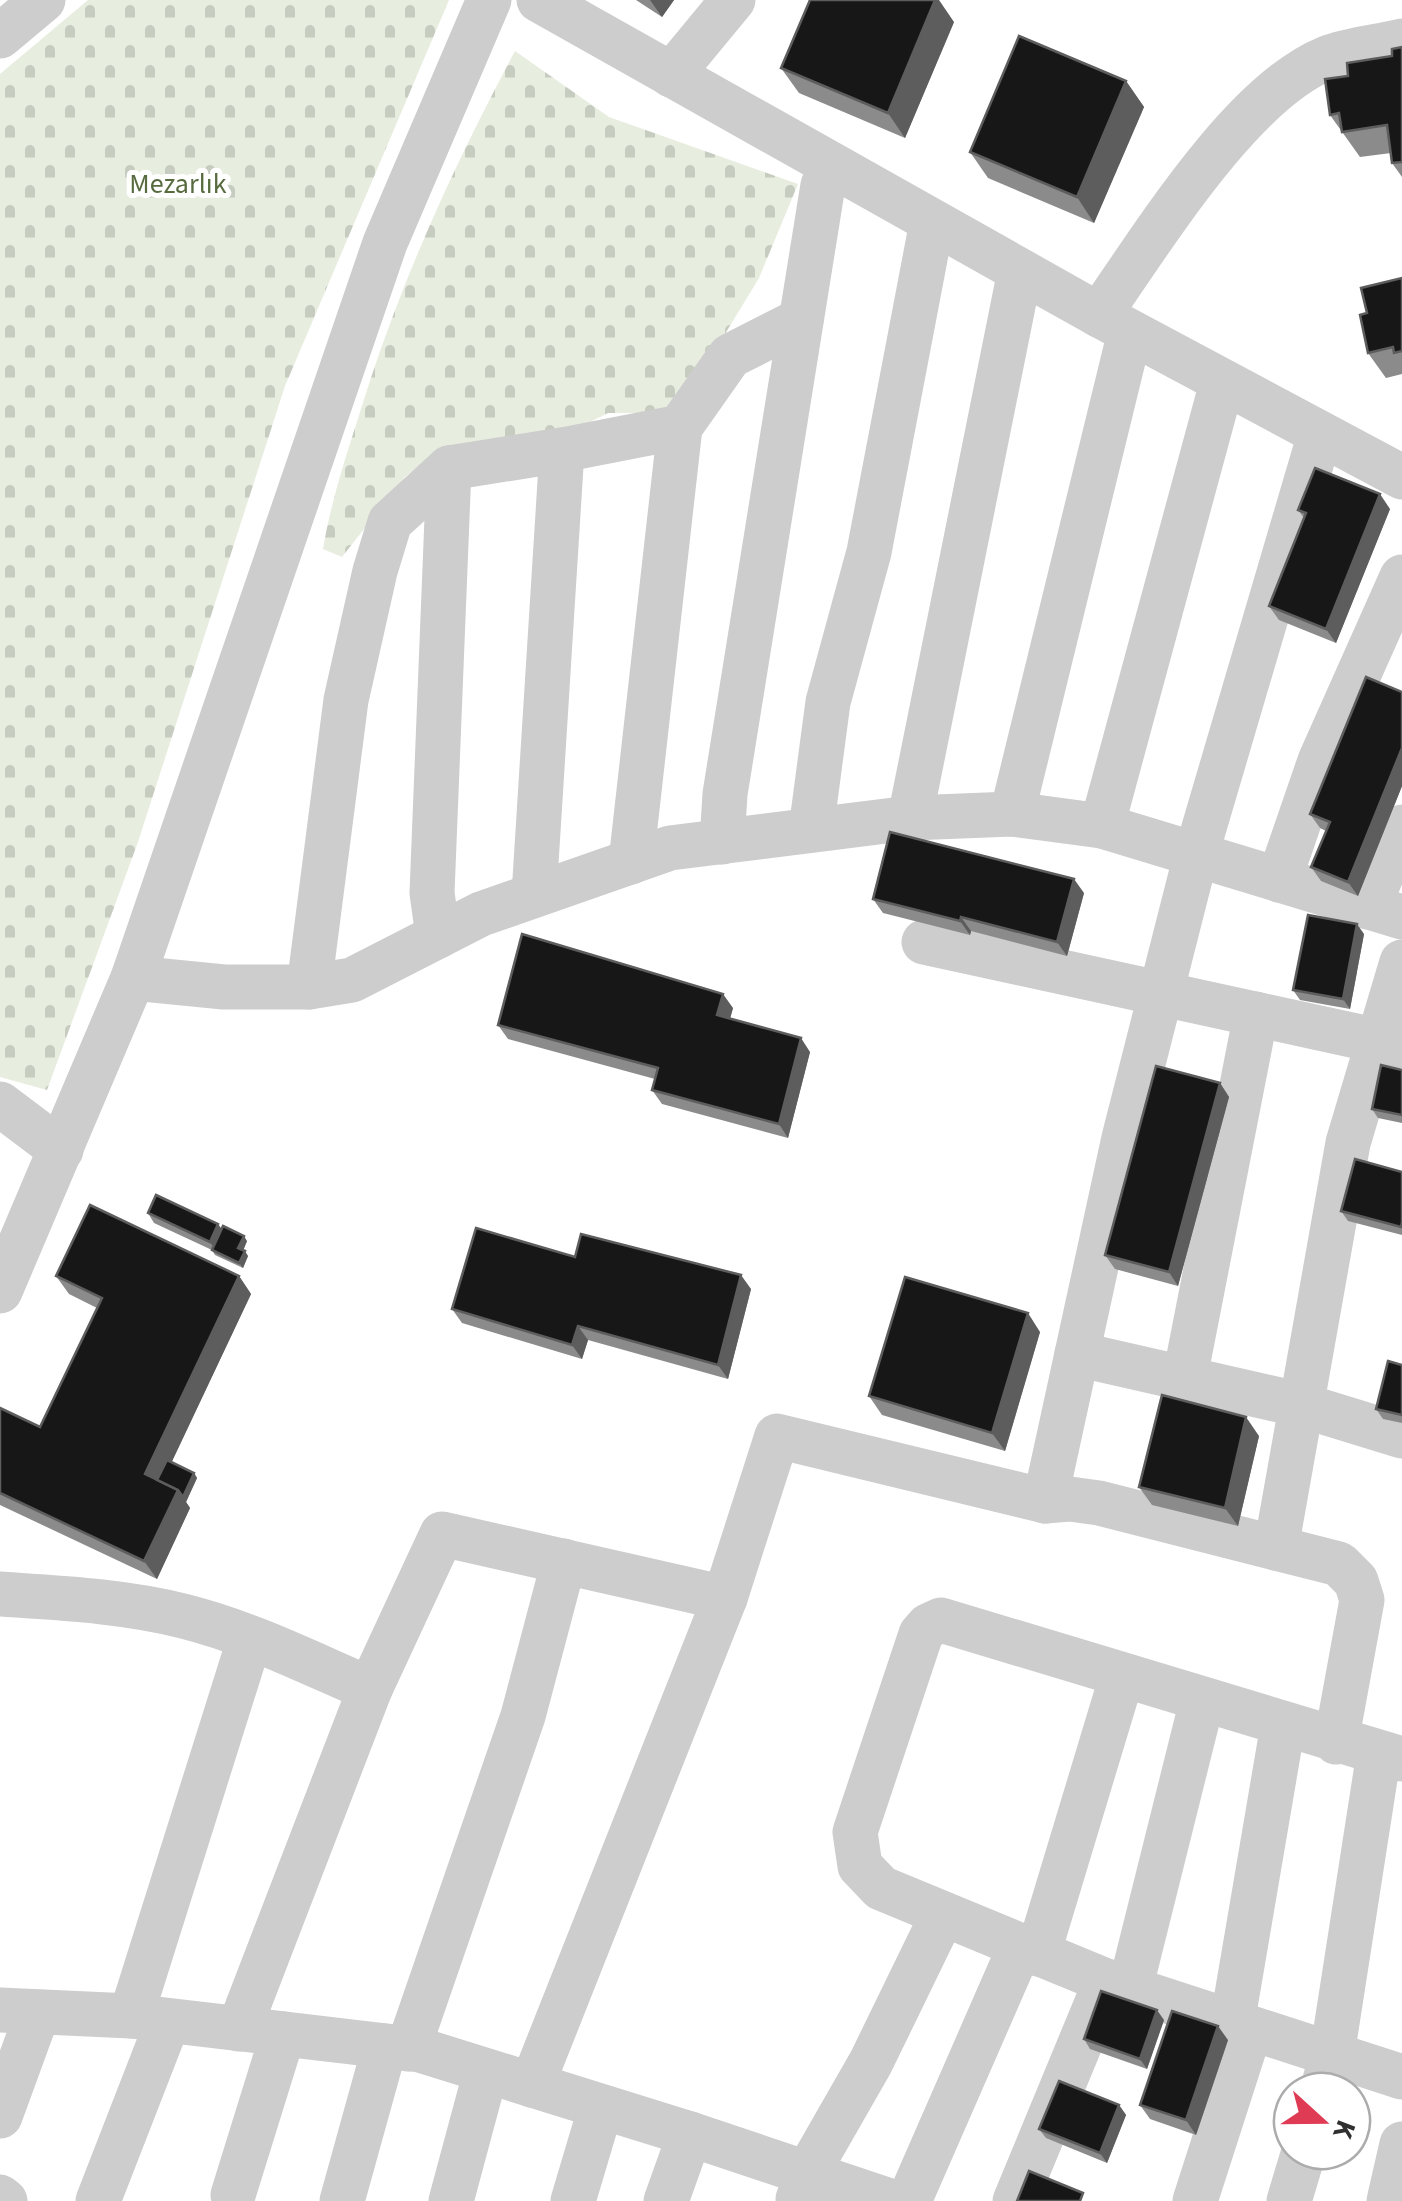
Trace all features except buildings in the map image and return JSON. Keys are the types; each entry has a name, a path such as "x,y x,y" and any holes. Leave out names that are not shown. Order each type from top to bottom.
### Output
{"street":[{"path":"0,36 43,0"},
{"path":"0,1291 133,978 385,243 489,0"},
{"path":"539,0 1222,383 1402,477"},
{"path":"671,75 733,0"},
{"path":"1012,814 1114,323 1200,172 1270,94 1326,58 1402,41"},
{"path":"722,842 725,794 823,185"},
{"path":"811,830 828,702 869,552 932,222"},
{"path":"910,818 1020,271"},
{"path":"631,862 680,427 730,356 801,320"},
{"path":"1102,826 1222,383"},
{"path":"309,987 346,700 390,522 449,468 680,427"},
{"path":"1045,1500 1124,1138 1196,855 1320,434"},
{"path":"534,895 562,450"},
{"path":"438,936 432,893 449,468"},
{"path":"1279,880 1320,761 1402,577"},
{"path":"133,978 224,986 309,987 352,980 481,914 670,848 910,818 1012,814 1102,826 1385,912 1402,827"},
{"path":"924,942 1390,1043"},
{"path":"1276,1548 1348,1143 1390,1043 1402,962"},
{"path":"1184,1377 1256,1014"},
{"path":"0,1104 62,1150"},
{"path":"1077,1354 1301,1405 1402,1436"},
{"path":"532,2085 724,1598 778,1436 1045,1500 1099,1502 1339,1564 1349,1571 1360,1590 1361,1610 1336,1742"},
{"path":"238,2029 370,1689 442,1534 724,1598"},
{"path":"342,2201 522,1716 564,1561"},
{"path":"0,1594 73,1599 182,1615 250,1638 370,1689"},
{"path":"1323,2071 1241,2026 1118,1985 880,1888 860,1866 855,1832 921,1634 928,1626 941,1620 1391,1756 1327,2071"},
{"path":"98,2201 250,1638"},
{"path":"909,2201 1029,1950 1122,1676"},
{"path":"1015,2201 1118,1985 1202,1701"},
{"path":"1196,2201 1241,2026 1282,1726"},
{"path":"803,2186 872,2062 943,1914"},
{"path":"0,2116 19,2011 150,2018 396,2047 486,2070 690,2134 803,2186 890,2201"},
{"path":"233,2195 282,2034"},
{"path":"452,2201 486,2070"},
{"path":"1372,2075 1402,2077"},
{"path":"572,2201 602,2106"},
{"path":"666,2201 690,2134"},
{"path":"1390,2201 1402,2144"},
{"path":"1290,2201 1298,2171"}],"green space":[{"name":"Mezarlık","path":"88,0 449,0 285,386 138,842 47,1090 0,1077 0,74"},
{"path":"515,51 609,117 798,184 759,278 677,413 608,413 560,437 434,454 405,477 342,557 323,549 339,479 376,362 429,226"}]}
